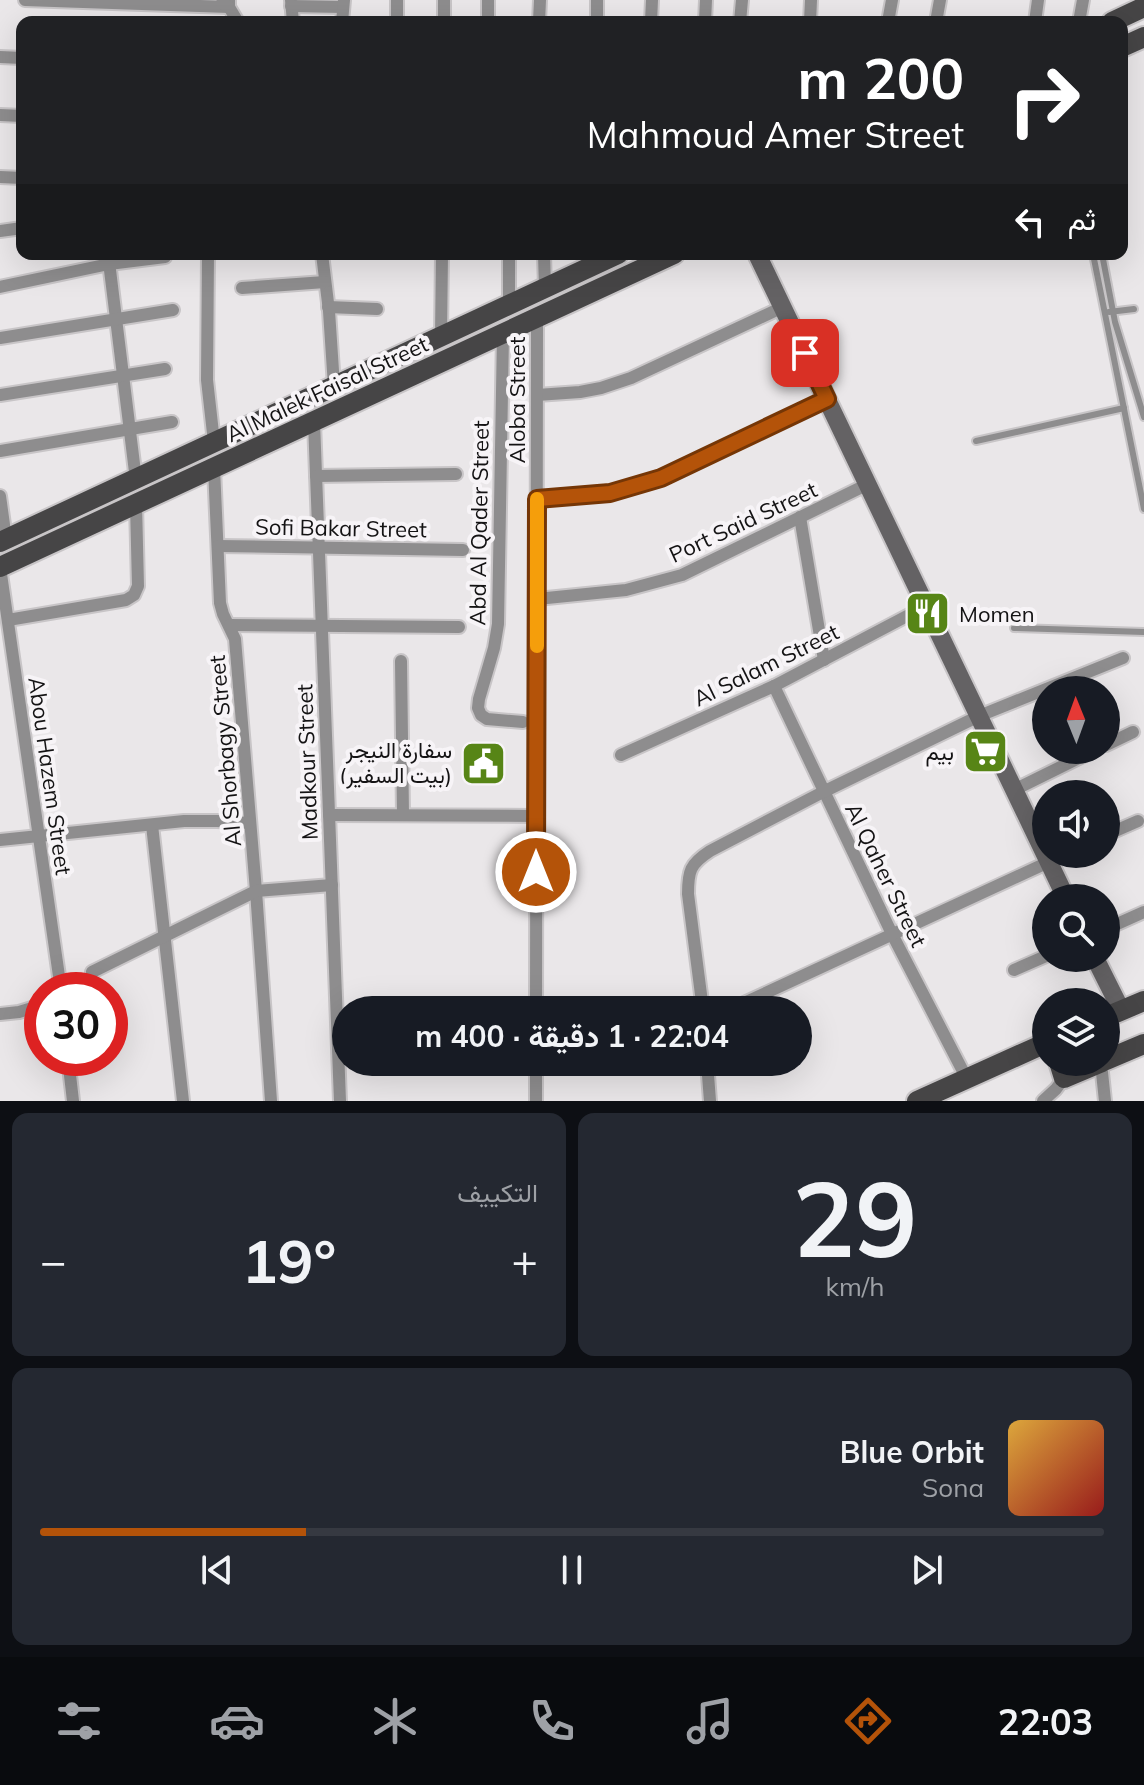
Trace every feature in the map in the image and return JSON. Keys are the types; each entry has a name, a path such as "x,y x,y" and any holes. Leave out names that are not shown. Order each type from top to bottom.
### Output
{"main road":[{"path":"1123,16 1143,5"},
{"name":"Al Malek Faisal Street","path":"3,540 545,288 594,260"},
{"name":"Al Malek Faisal Street","path":"0,567 661,260"},
{"path":"1120,1010 1144,1001"},
{"path":"1120,1055 1144,1044"},
{"path":"917,1101 1032,1049"}],"street":[{"path":"25,0 229,4"},
{"path":"216,0 229,4"},
{"path":"291,3 344,3"},
{"path":"0,287 105,260"},
{"path":"109,260 136,480"},
{"path":"208,260 207,380 214,442"},
{"path":"323,260 334,386"},
{"path":"441,336 442,260"},
{"path":"509,260 509,304"},
{"path":"544,260 545,288"},
{"path":"760,260 1014,790 1032,818"},
{"path":"242,288 325,282"},
{"path":"328,307 377,309"},
{"path":"537,395 601,388 631,378 783,307"},
{"path":"0,338 173,310"},
{"name":"Aloba Street","path":"536,996 537,318"},
{"name":"Abd Al Qader Street","path":"503,334 498,624 478,708 487,719 523,722"},
{"path":"0,395 165,369"},
{"path":"537,499 610,493 661,478 827,399"},
{"path":"0,451 172,422"},
{"name":"Madkour Street","path":"314,422 340,1101"},
{"name":"Al Shorbagy Street","path":"214,468 220,603 235,639 271,1101"},
{"path":"316,476 456,474"},
{"name":"Port Said Street","path":"537,599 626,590 682,575 868,484"},
{"path":"0,503 3,540"},
{"path":"8,620 126,600 134,595 138,586 136,504"},
{"path":"800,517 824,660"},
{"name":"Sofi Bakar Street","path":"218,546 463,550"},
{"name":"Abou Hazem Street","path":"0,567 58,972"},
{"name":"Al Salam Street","path":"621,755 774,686 926,606"},
{"path":"230,625 459,627"},
{"path":"701,996 688,894 688,876 695,861 823,792 979,716 1123,658"},
{"path":"401,661 403,815"},
{"name":"Al Qaher Street","path":"774,686 892,934 967,1079"},
{"path":"1120,738 1133,732"},
{"path":"1014,790 1067,764"},
{"path":"329,815 536,816"},
{"path":"0,840 206,821 250,823"},
{"path":"1120,829 1138,821"},
{"path":"152,825 183,1101"},
{"path":"759,996 1036,868"},
{"path":"92,972 256,891 332,885"},
{"path":"1120,923 1144,912"},
{"path":"1014,970 1032,962"},
{"path":"0,1014 24,1010"},
{"path":"70,1076 73,1101"},
{"path":"536,1076 536,1101"},
{"path":"708,1076 710,1101"},
{"path":"1043,1101 1058,1076"},
{"path":"1104,1076 1105,1101"}],"lane":[{"path":"1095,260 1109,312 1142,402 1144,415 1126,416"},
{"path":"1103,260 1124,408 1144,509"},
{"path":"1109,312 1134,309"},
{"path":"976,441 1124,408"},
{"path":"1014,628 1144,632"}],"slow traffic":[{"path":"537,499 537,646"}],"place":[{"name":"Momen","path":"928,614"},
{"name":"بيم","path":"985,752"},
{"name":"سفارة النيجر (بيت السفير)","path":"483,763"}],"route":[{"path":"536,872 537,499 610,493 661,478 827,399 805,353"}]}
